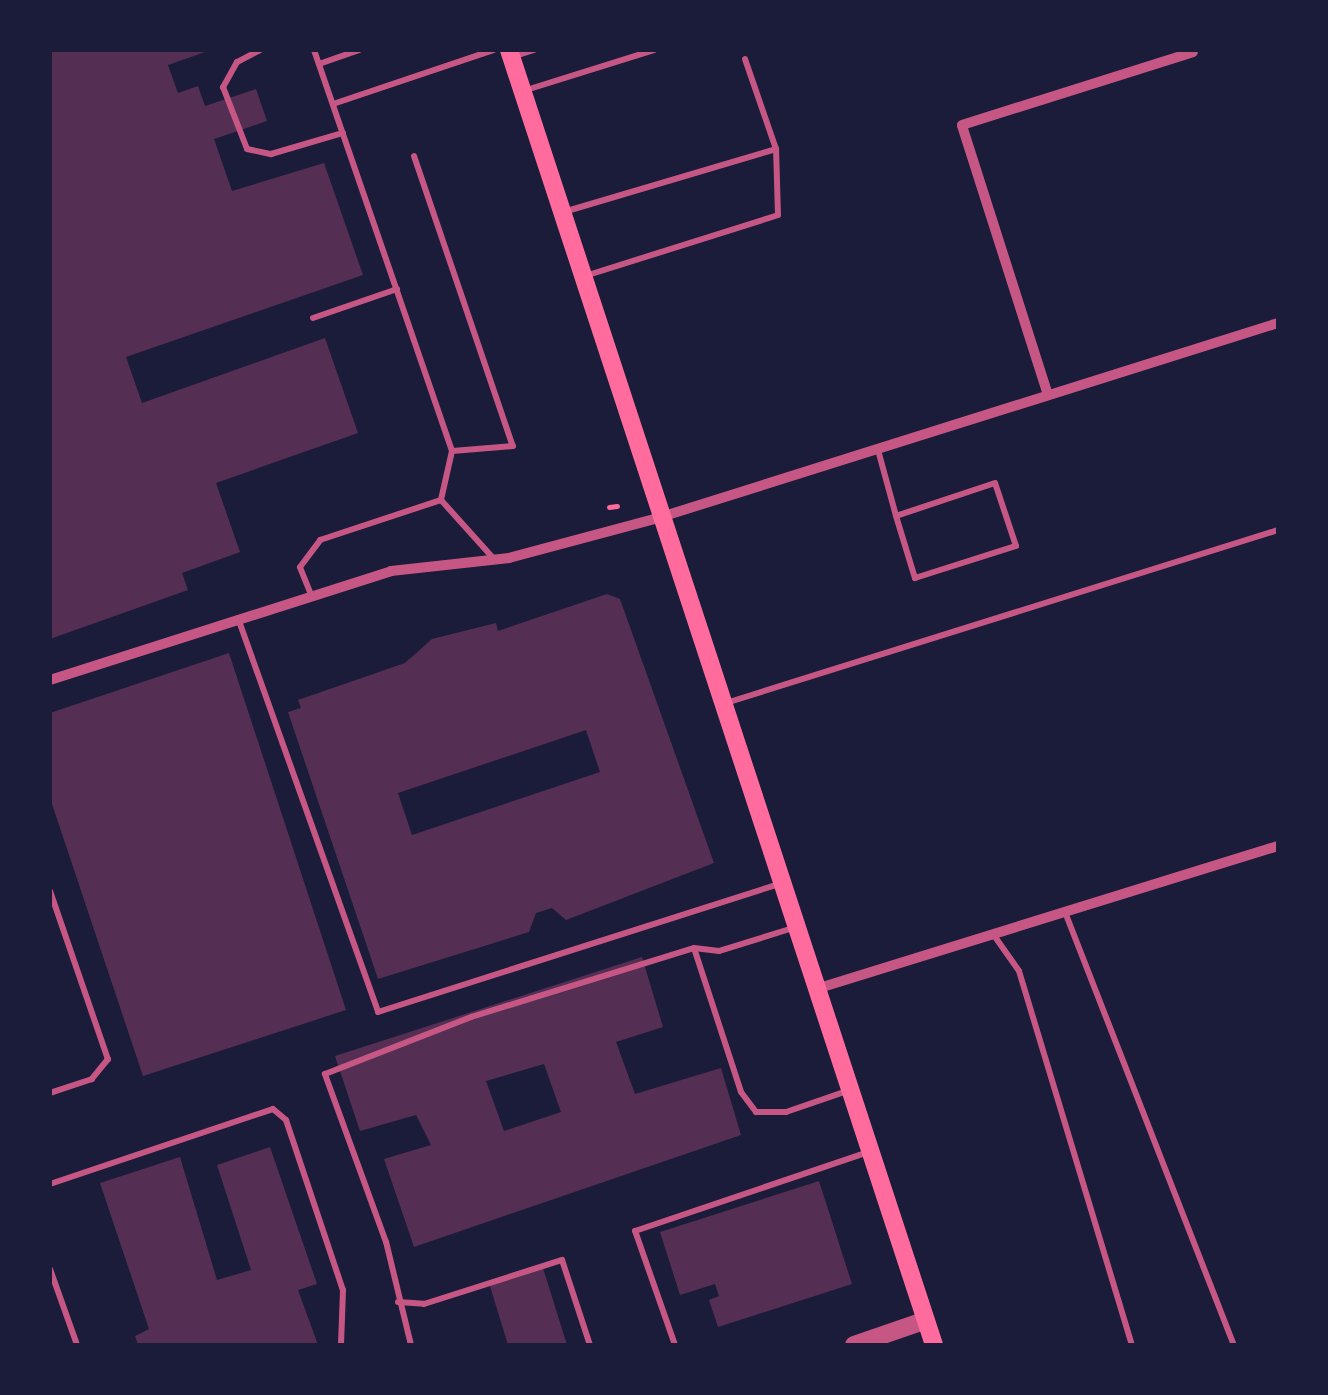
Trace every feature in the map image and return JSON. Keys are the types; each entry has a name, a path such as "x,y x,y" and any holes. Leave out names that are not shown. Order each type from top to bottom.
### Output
{"main road":[{"path":"510,54 658,518 934,1345"}],"street":[{"path":"1048,394 962,126 1193,52"},
{"path":"50,680 391,571 494,558 658,518 1278,322"},
{"path":"815,989 1278,846"},
{"path":"854,1345 926,1320"}],"lane":[{"path":"260,50 237,62 223,87 246,148 271,154 343,133"},
{"path":"314,50 452,450 441,500"},
{"path":"319,64 359,50"},
{"path":"333,104 492,50"},
{"path":"510,54 534,50"},
{"path":"522,92 654,50"},
{"path":"582,278 778,214 776,149 745,59"},
{"path":"560,213 776,149"},
{"path":"414,156 512,446 452,450"},
{"path":"313,318 397,290"},
{"path":"877,449 896,516 914,578 1016,546 995,483 896,516"},
{"path":"441,500 494,558"},
{"path":"312,599 300,568 320,540 441,500"},
{"path":"720,705 1278,530"},
{"path":"239,621 378,1012 780,883"},
{"path":"50,892 108,1059 92,1079 50,1093"},
{"path":"1065,912 1234,1345"},
{"path":"411,1345 386,1242 325,1074 470,1017 694,948 719,951 794,927"},
{"path":"993,934 1018,971 1132,1345"},
{"path":"694,948 756,1112 848,1090"},
{"path":"50,1184 274,1110 286,1120 343,1290 341,1345"},
{"path":"675,1345 635,1231 869,1152"},
{"path":"398,1302 424,1304 562,1260 590,1345"},
{"path":"50,1269 77,1345"}],"path":[{"path":"608,507 617,506"}],"building":[{"path":"50,50 211,50 168,65 178,93 198,86 205,106 256,89 267,121 214,139 232,191 324,163 363,275 126,357 142,403 325,338 358,433 216,483 240,552 182,573 188,590 50,639"},
{"path":"607,594 620,599 714,863 566,920 552,908 536,913 529,932 378,979 288,712 301,708 298,700 405,663 432,639 496,623 498,631","holes":["586,730 600,772 412,835 398,793"]},
{"path":"229,653 346,1010 143,1076 50,798 50,713"},
{"path":"642,957 663,1027 616,1042 635,1094 721,1068 741,1135 414,1247 384,1159 431,1145 416,1115 360,1131 335,1056","holes":["544,1064 561,1112 504,1131 486,1081"]},
{"path":"270,1147 317,1284 298,1290 318,1345 138,1345 135,1336 149,1329 100,1183 180,1157 217,1280 251,1270 217,1165"},
{"path":"819,1181 852,1284 718,1327 709,1300 719,1296 715,1284 680,1295 660,1232"},
{"path":"543,1268 567,1345 508,1345 489,1283"}]}
